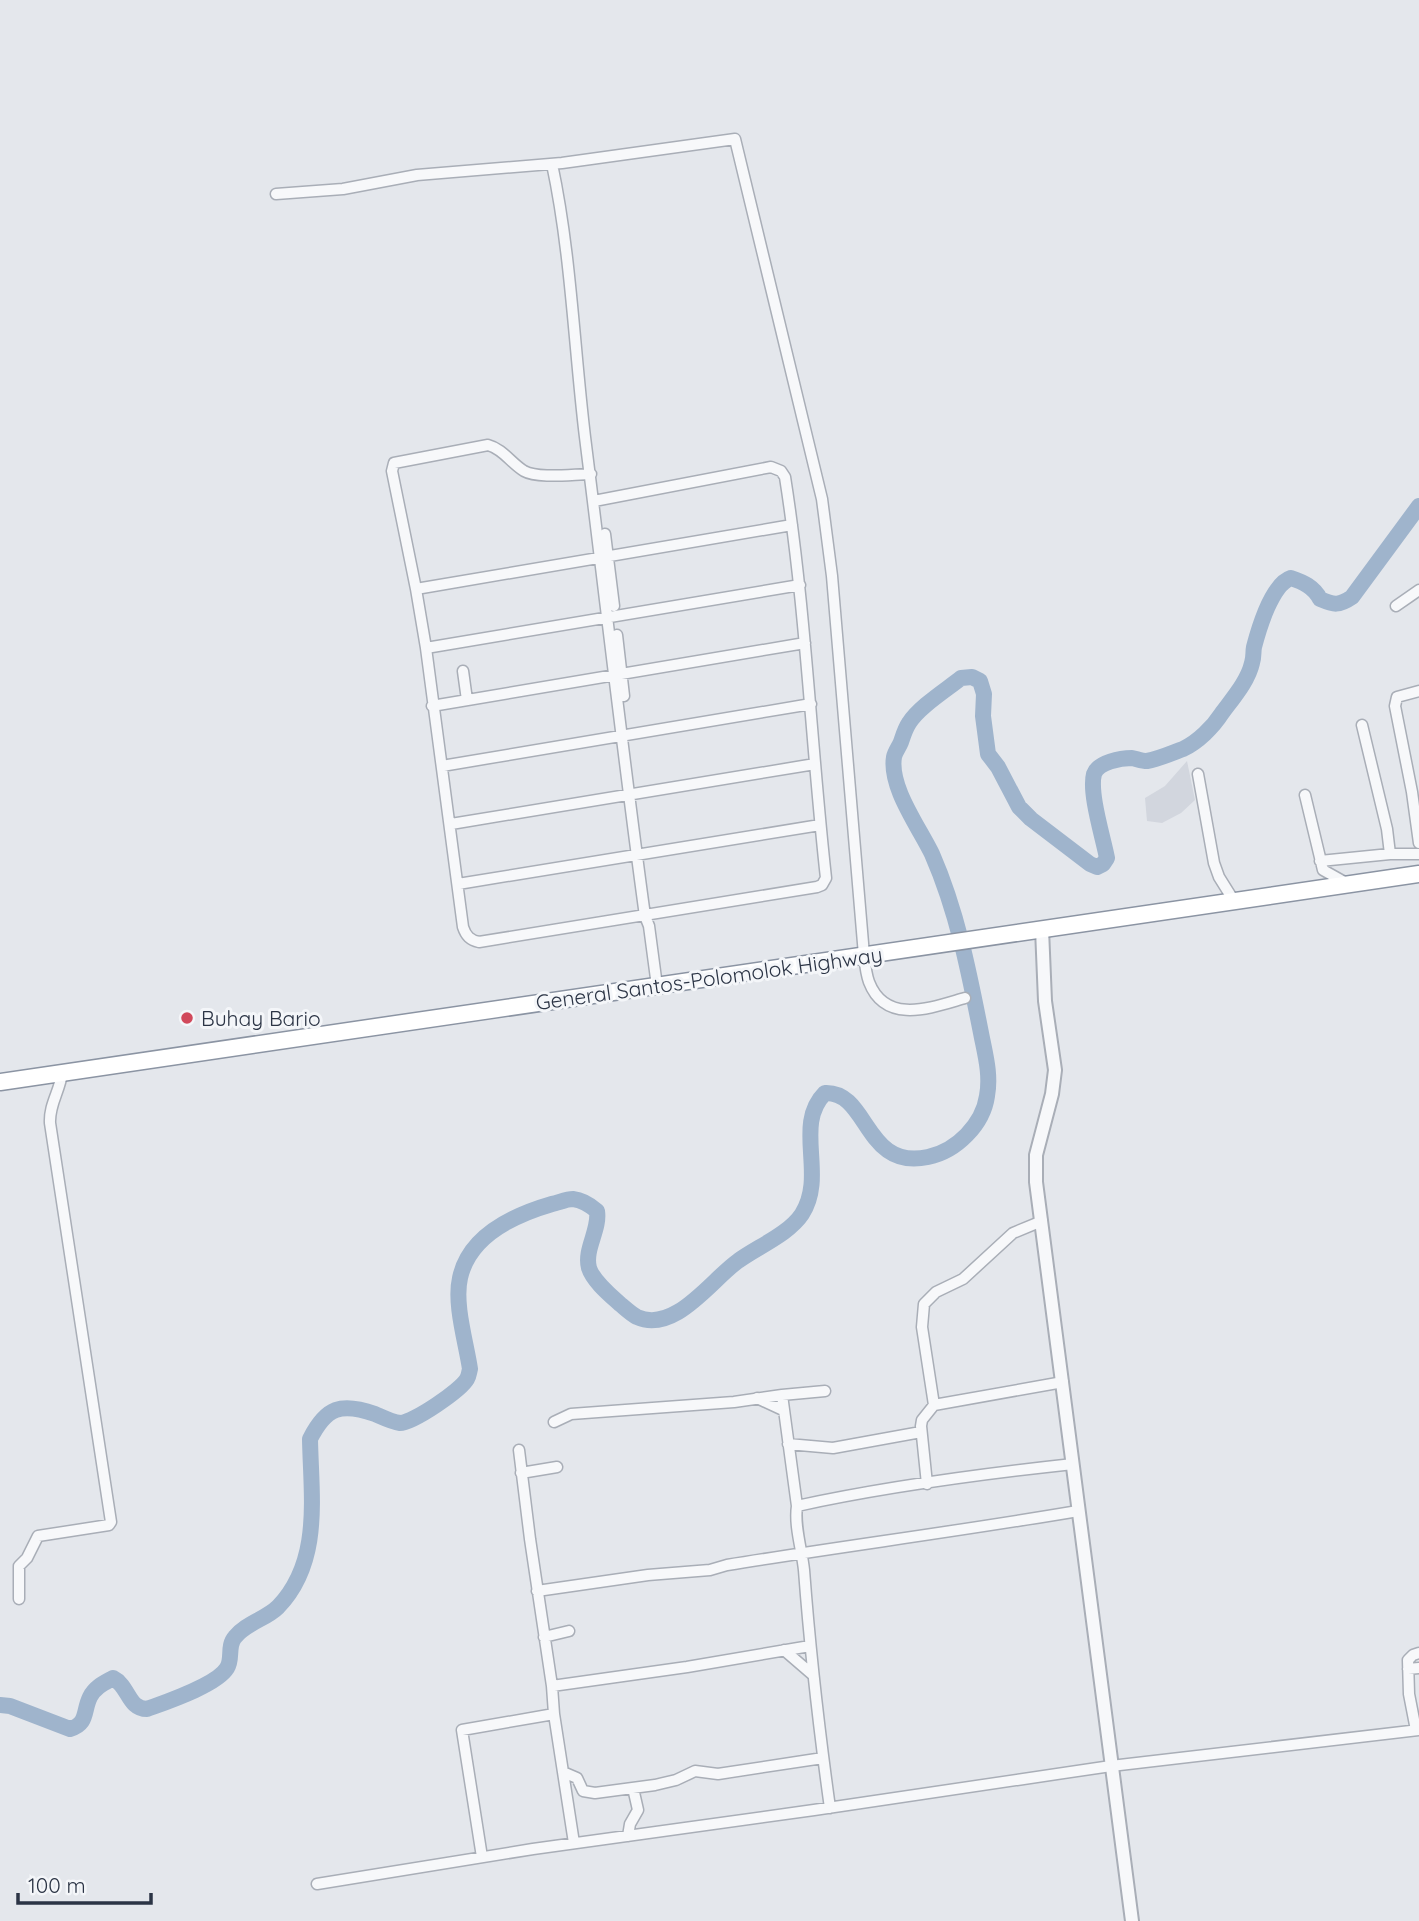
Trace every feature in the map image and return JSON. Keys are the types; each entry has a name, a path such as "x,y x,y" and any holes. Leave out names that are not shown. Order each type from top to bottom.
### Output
{"highway":[{"name":"General Santos-Polomolok Highway","path":"0,1082 1419,874"}],"street":[{"path":"276,194 343,189 417,175 552,164 735,139 822,499 832,576 868,981 875,994 909,1012 965,998"},
{"path":"552,164 568,229 591,474 597,500"},
{"path":"588,436 657,986"},
{"path":"591,474 540,475 527,472 499,450 488,445 394,463 392,471 426,648 465,934 479,942 822,885 826,878 806,643 785,477 777,468 597,500"},
{"path":"416,589 792,525"},
{"path":"426,648 800,585"},
{"path":"1396,606 1419,590"},
{"path":"432,706 806,643"},
{"path":"463,671 467,700"},
{"path":"1419,691 1397,697 1395,706 1419,843"},
{"path":"442,765 811,704"},
{"path":"1362,725 1387,829 1390,854"},
{"path":"450,824 815,764"},
{"path":"1198,774 1214,863 1234,901"},
{"path":"1305,795 1323,870 1349,884"},
{"path":"458,884 820,825"},
{"path":"1320,861 1419,854"},
{"path":"1042,929 1045,1001 1055,1070 1052,1094 1036,1155 1036,1182 1132,1921"},
{"path":"19,1599 19,1566 27,1558 38,1536 108,1525 111,1522 50,1124 51,1106 61,1084 62,1073"},
{"path":"933,1405 922,1327 924,1304 936,1293 963,1279 1013,1233 1042,1221"},
{"path":"927,1484 921,1432 922,1420 933,1405 1063,1382"},
{"path":"554,1422 571,1414 734,1402 825,1391"},
{"path":"782,1395 830,1808"},
{"path":"757,1398 783,1410"},
{"path":"788,1444 833,1448 921,1432"},
{"path":"519,1450 574,1843"},
{"path":"797,1506 860,1493 1073,1464"},
{"path":"521,1472 557,1467"},
{"path":"537,1591 648,1574 710,1570 727,1565 1078,1511"},
{"path":"544,1637 569,1631"},
{"path":"552,1686 810,1646"},
{"path":"784,1650 813,1675"},
{"path":"317,1884 574,1843 1111,1766 1417,1730 1409,1694 1414,1668 1410,1657 1419,1653"},
{"path":"482,1857 462,1730 554,1714"},
{"path":"563,1772 577,1778 585,1793 676,1780 695,1772 718,1774 823,1758"},
{"path":"628,1836 629,1824 638,1810 634,1788"}],"shaded area":[{"path":"1187,761 1195,800 1181,813 1162,823 1147,821 1145,798 1165,786"}],"waterway":[{"path":"0,1705 10,1706 70,1729 80,1724 94,1691 113,1678 136,1705 147,1709 190,1692 221,1674 229,1664 231,1644 235,1637 278,1607 302,1570 311,1528 310,1439 322,1420 336,1410 353,1408 400,1423 406,1422 456,1391 468,1378 470,1369 458,1299 460,1278 473,1250 495,1229 523,1214 568,1200 573,1199 589,1205 597,1211 588,1261 594,1278 635,1316 651,1320 665,1318 692,1302 728,1269 781,1234 802,1214 812,1183 811,1120 825,1093 839,1096 851,1104 879,1142 891,1153 907,1158 939,1154 967,1135 985,1106 988,1088 987,1064 967,965 949,897 932,854 906,807 896,781 894,757 913,717 961,678 972,677 980,681 984,694 983,716 988,754 1019,807 1031,819 1097,867 1107,858 1093,792 1096,770 1100,766 1122,759 1156,759 1183,749 1200,738 1240,689 1253,661 1254,647 1263,618 1272,597 1284,582 1291,578 1300,581 1311,588 1320,599 1329,602 1336,604 1347,600 1352,597 1419,506"}],"place":[{"name":"Buhay Bario","path":"187,1018"}]}
